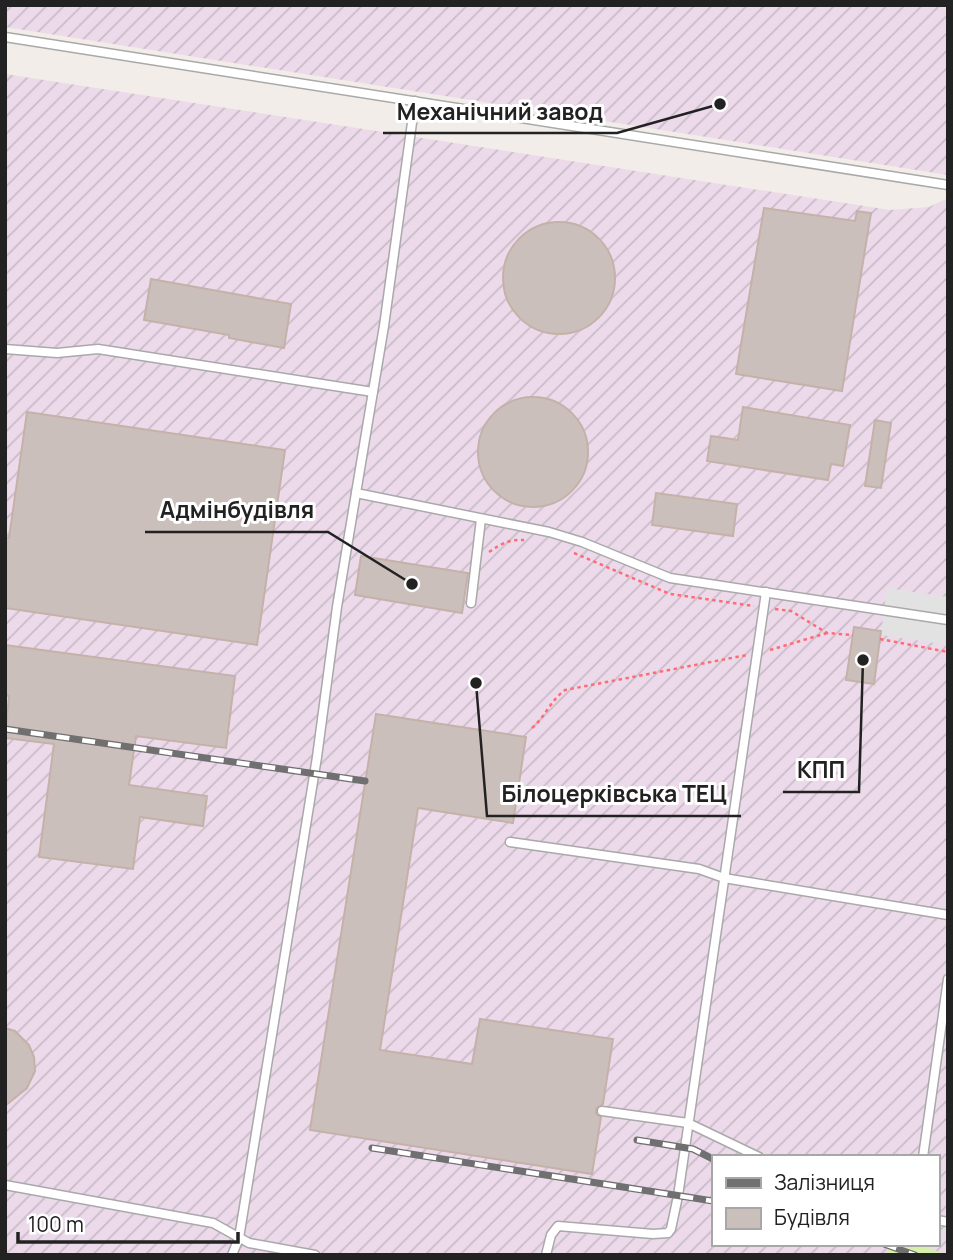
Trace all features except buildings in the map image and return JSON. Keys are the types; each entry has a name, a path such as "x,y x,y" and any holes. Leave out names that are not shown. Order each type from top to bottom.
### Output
{"lane":[{"path":"5,37 948,185"},
{"path":"232,1255 239,1238 317,757 337,607 373,392 415,101"},
{"path":"5,349 57,353 98,349 373,392"},
{"path":"356,493 549,532 582,542 670,578 948,620"},
{"path":"471,603 481,519"},
{"path":"546,1255 551,1235 558,1226 668,1233 678,1196 766,592"},
{"path":"510,842 699,869 724,878 948,915"},
{"path":"923,1155 948,979"},
{"path":"602,1111 688,1123 755,1155"},
{"path":"5,1185 213,1223 249,1243 315,1255"}],"path":[{"path":"532,728 540,722 558,695 565,690 758,653 827,633"},
{"path":"880,639 948,652"}],"shaded area":[{"path":"5,5 948,5 948,175 5,27"},
{"path":"5,74 890,210 929,207 948,198 948,1255 5,1255"},
{"path":"887,588 948,597 948,645 881,635"}],"green space":[{"path":"888,1246 923,1246 948,1255 886,1255"}],"railway":[{"path":"5,729 365,781"},
{"path":"637,1140 693,1149 712,1158"},
{"path":"372,1148 712,1201"},
{"path":"890,1246 915,1255"}],"place":[{"name":"Механічний завод","path":"720,104"},
{"name":"Адмінбудівля","path":"412,584"},
{"name":"КПП","path":"863,660"},
{"name":"Білоцерківська ТЕЦ","path":"476,683"}]}
